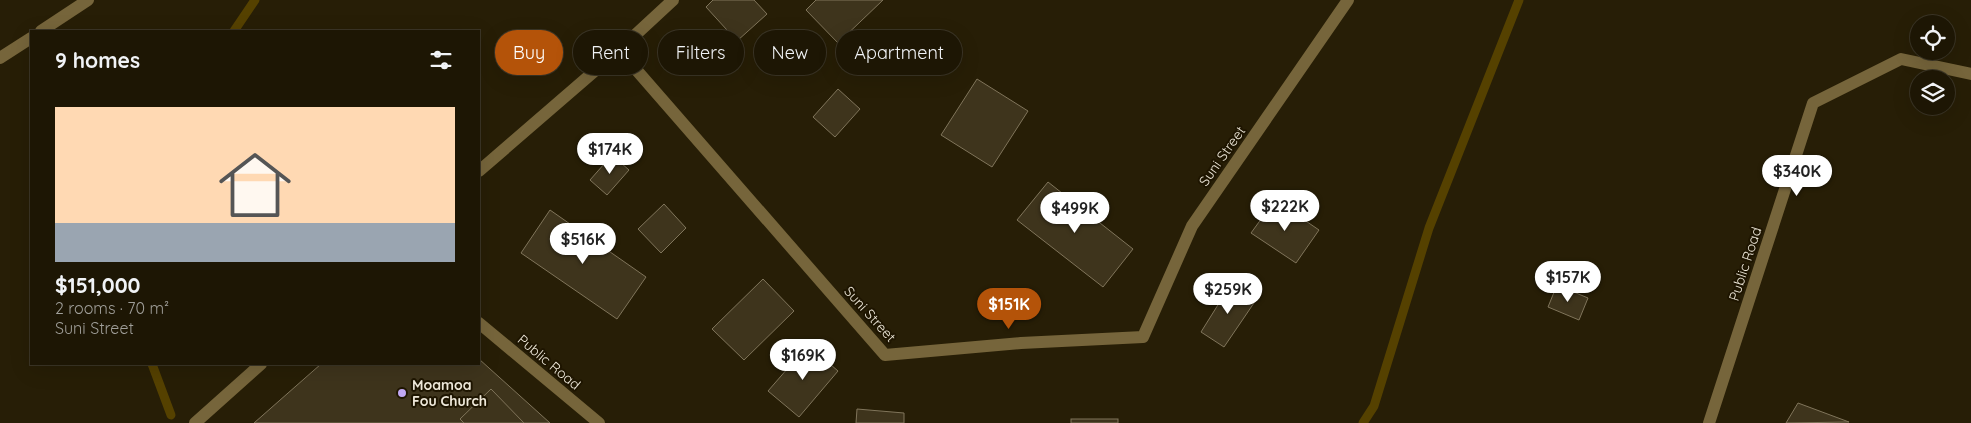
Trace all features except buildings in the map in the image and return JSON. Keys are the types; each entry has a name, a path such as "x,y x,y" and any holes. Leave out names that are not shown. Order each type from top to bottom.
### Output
{"street":[{"path":"43,30 88,0"},
{"path":"641,30 673,0"},
{"name":"Suni Street","path":"641,75 885,355 1021,343 1143,338 1192,226 1348,0"},
{"path":"0,58 30,39"},
{"name":"Public Road","path":"1709,423 1813,103 1902,60 1971,74"},
{"path":"480,170 590,75"},
{"name":"Public Road","path":"480,324 600,423"},
{"path":"195,423 260,365"}],"waterway":[{"path":"235,30 255,0"},
{"path":"1363,423 1374,406 1429,228 1519,0"},
{"path":"152,365 171,415"}],"place":[{"name":"Moamoa Fou Church","path":"402,393"}]}
